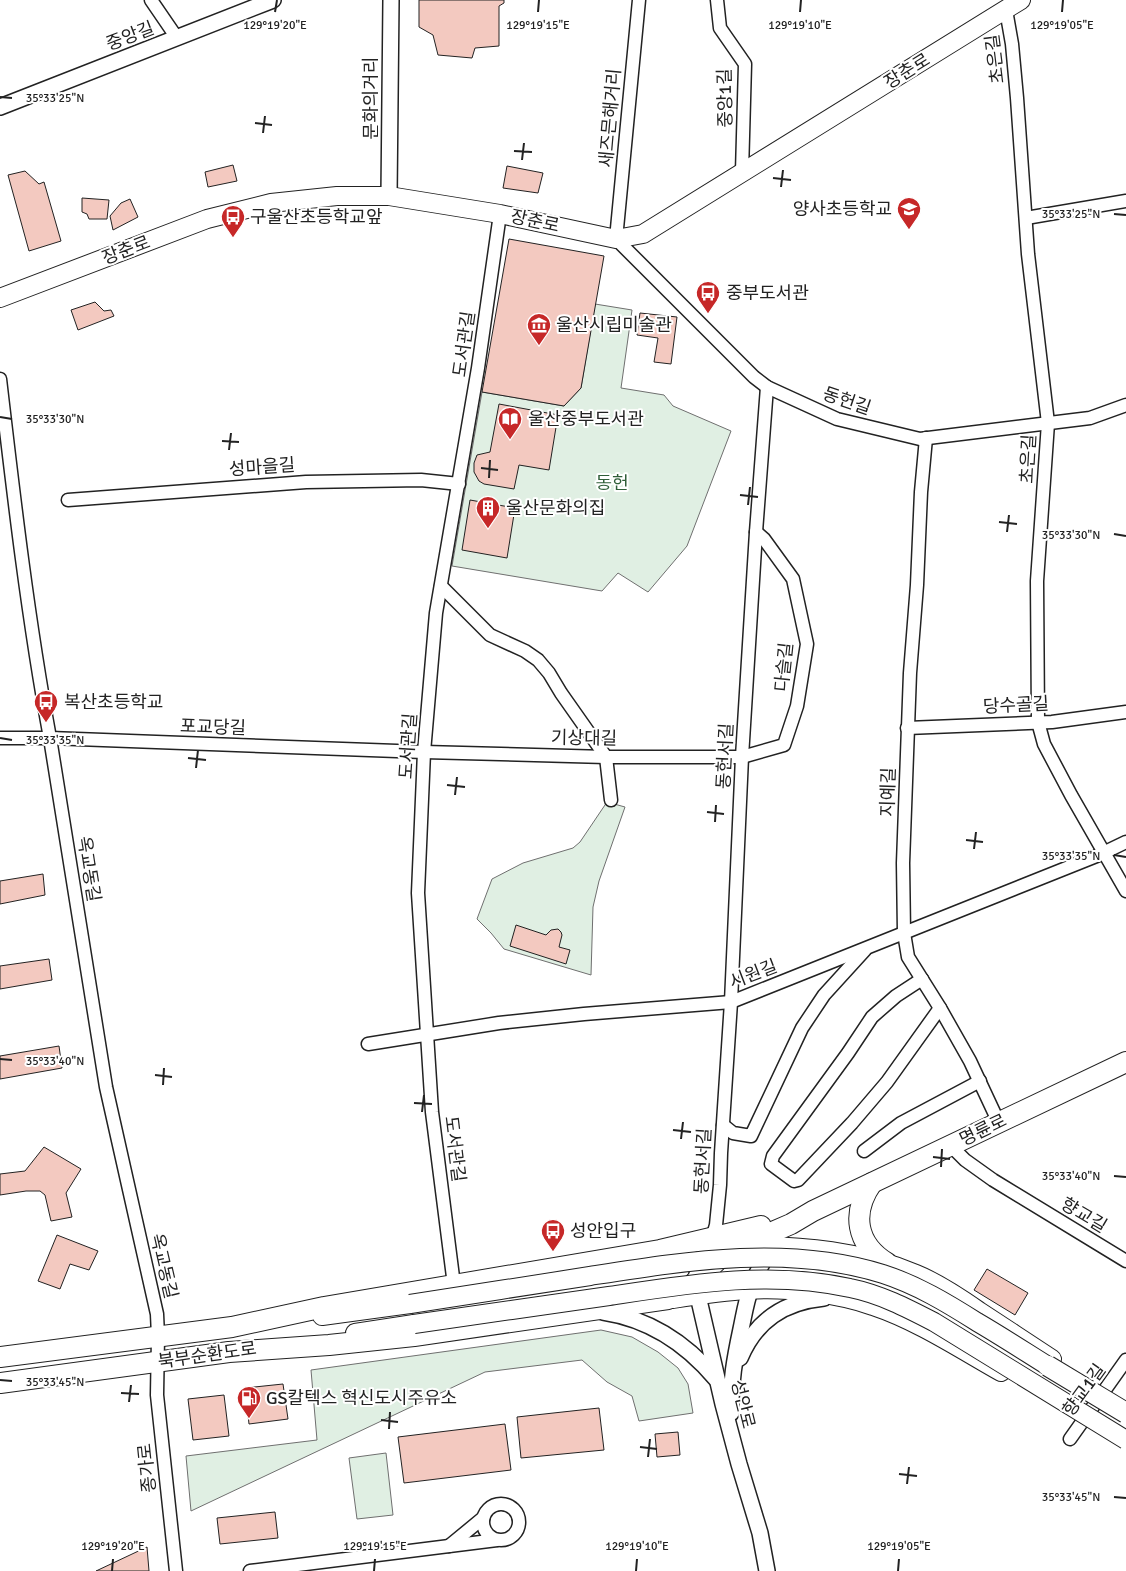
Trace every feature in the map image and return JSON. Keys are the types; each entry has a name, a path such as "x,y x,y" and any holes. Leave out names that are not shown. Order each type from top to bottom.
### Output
{"main road":[{"name":"장춘로","path":"0,298 207,219 271,203 337,196 389,196 500,214 616,239 643,234 1022,0"},
{"name":"명륜로","path":"813,1211 1126,1062"},
{"path":"872,1184 862,1202 860,1228 868,1247 876,1256 887,1263"},
{"path":"232,1327 324,1307 660,1250 736,1238 761,1237 791,1224 813,1211"},
{"path":"697,1289 715,1261 725,1253 736,1238 813,1211"},
{"path":"736,1238 772,1246 860,1256 918,1274 953,1294 1050,1362 1126,1411"},
{"name":"북부순환도로","path":"0,1357 350,1313 653,1266 780,1257 856,1267 883,1274 914,1286 1050,1362"},
{"name":"북부순환도로","path":"0,1383 236,1351 647,1290 707,1283 780,1279 817,1282 850,1288 904,1306 934,1322 1034,1387"},
{"path":"236,1351 329,1345 414,1336 668,1299 697,1289 750,1289 816,1293 848,1299 898,1316 1034,1387 1126,1442"}],"street":[{"path":"151,0 177,38"},
{"name":"중앙길","path":"0,107 273,0"},
{"name":"문화의거리","path":"389,196 391,0"},
{"name":"새즈믄해거리","path":"616,239 639,0"},
{"name":"중앙1길","path":"717,0 720,28 745,64 742,172"},
{"name":"초은길","path":"1006,10 1016,80 1028,254 1048,423 1037,581 1038,722 1044,744 1070,795 1126,891"},
{"path":"1026,218 1126,201"},
{"name":"도서관길","path":"454,1285 432,1112 418,893 424,752 436,612 478,368 500,214"},
{"name":"동헌길","path":"616,239 754,377 767,386 837,419 920,439 1090,418 1126,405"},
{"name":"옥교동길","path":"0,379 15,504 42,694 106,1087 157,1314 157,1362"},
{"name":"동헌서길","path":"711,1242 718,1212 731,1002 742,757 767,386"},
{"name":"지예길","path":"926,438 910,674 903,863 904,932 908,957 970,1061 999,1123"},
{"name":"성마을길","path":"68,500 306,482 421,480 459,484"},
{"name":"다슬길","path":"742,757 784,746 798,706 807,644 792,579 764,539 756,532"},
{"path":"440,586 490,635 525,651 538,660 549,673 606,757 611,800"},
{"name":"당수골길","path":"908,728 1052,722 1126,712"},
{"name":"포교당길","path":"0,738 50,738 424,752"},
{"name":"기상대길","path":"424,752 606,757 742,757"},
{"name":"시원길","path":"368,1044 499,1024 574,1015 731,1002 1126,842"},
{"path":"723,1125 733,1133 750,1136 802,1028 824,995 866,948"},
{"path":"922,979 896,996 872,1017 773,1156 771,1164 794,1180 798,1180 852,1123 887,1082 940,1008"},
{"path":"864,1151 901,1123 980,1081"},
{"name":"향교길","path":"950,1146 965,1160 993,1180 1126,1261"},
{"path":"725,1384 736,1356 750,1289 758,1269 772,1246 791,1224"},
{"name":"성안로","path":"711,1242 698,1270 697,1289 725,1384 733,1439 760,1533 767,1571"},
{"path":"660,1250 676,1254 686,1261 693,1269 697,1289"},
{"path":"725,1384 751,1339 770,1318 792,1304 807,1300 848,1299"},
{"path":"591,1310 628,1317 663,1332 684,1346 725,1384"},
{"name":"향교1길","path":"1070,1439 1126,1360"},
{"name":"종가로","path":"157,1362 156,1395 176,1571"},
{"path":"250,1571 498,1540 509,1538 519,1525 518,1514 510,1506 498,1503 487,1509 483,1518 448,1546"},
{"path":"483,1518 484,1528 487,1533 498,1540"}],"green space":[{"name":"동헌","path":"595,304 632,310 621,388 664,395 673,406 731,431 687,546 648,592 618,573 602,591 452,566 482,392 564,406 581,388"},
{"path":"607,802 625,807 599,881 593,907 591,975 504,949 477,919 492,879 523,863 573,848 580,842"},
{"path":"601,1330 632,1337 658,1352 678,1368 688,1384 693,1413 639,1421 632,1396 607,1382 582,1360 485,1372 191,1511 186,1456 317,1440 311,1370"},
{"path":"386,1453 393,1515 357,1519 349,1458"}],"building":[{"path":"419,0 504,0 504,3 499,6 499,46 475,48 472,58 438,55 433,35 419,27"},
{"path":"233,165 237,181 208,187 205,172"},
{"path":"507,166 543,173 538,193 503,188"},
{"path":"25,171 39,184 44,182 61,241 29,251 8,175"},
{"path":"82,198 109,200 107,219 89,219 87,214 82,212"},
{"path":"130,199 138,217 113,230 110,216 121,203"},
{"name":"울산시립미술관","path":"509,239 604,256 581,388 564,406 482,392"},
{"path":"95,302 104,311 111,310 114,316 78,330 71,310"},
{"path":"640,313 677,317 671,364 654,362 658,338 637,335"},
{"path":"499,404 558,415 549,470 519,465 514,489 484,484 479,481 474,472 474,463 477,455 490,452"},
{"name":"울산문화의집","path":"470,500 515,508 507,558 462,550"},
{"path":"43,874 45,895 0,904 0,881"},
{"path":"516,925 546,935 551,930 558,929 562,935 559,947 570,950 566,964 510,946"},
{"path":"49,959 52,980 0,989 0,966"},
{"path":"59,1046 62,1068 0,1079 0,1056"},
{"path":"44,1147 81,1169 66,1193 72,1217 51,1221 45,1195 40,1191 0,1195 0,1174 25,1171"},
{"path":"57,1235 98,1251 89,1270 70,1264 60,1289 38,1281"},
{"path":"987,1269 1028,1293 1015,1315 974,1290"},
{"path":"283,1384 288,1419 249,1424 245,1388"},
{"path":"224,1395 229,1436 193,1440 188,1399"},
{"path":"599,1408 604,1450 521,1458 517,1417"},
{"path":"505,1424 511,1470 404,1483 398,1437"},
{"path":"678,1432 680,1455 657,1457 655,1434"},
{"path":"275,1512 278,1538 220,1544 217,1518"},
{"path":"147,1547 149,1571 96,1571"}],"place":[{"name":"양사초등학교","path":"909,230"},
{"name":"구울산초등학교앞","path":"233,238"},
{"name":"중부도서관","path":"708,314"},
{"name":"울산시립미술관","path":"539,346"},
{"name":"울산중부도서관","path":"510,440"},
{"name":"울산문화의집","path":"488,529"},
{"name":"복산초등학교","path":"46,723"},
{"name":"성안입구","path":"553,1252"},
{"name":"GS칼텍스 혁신도시주유소","path":"249,1419"}]}
